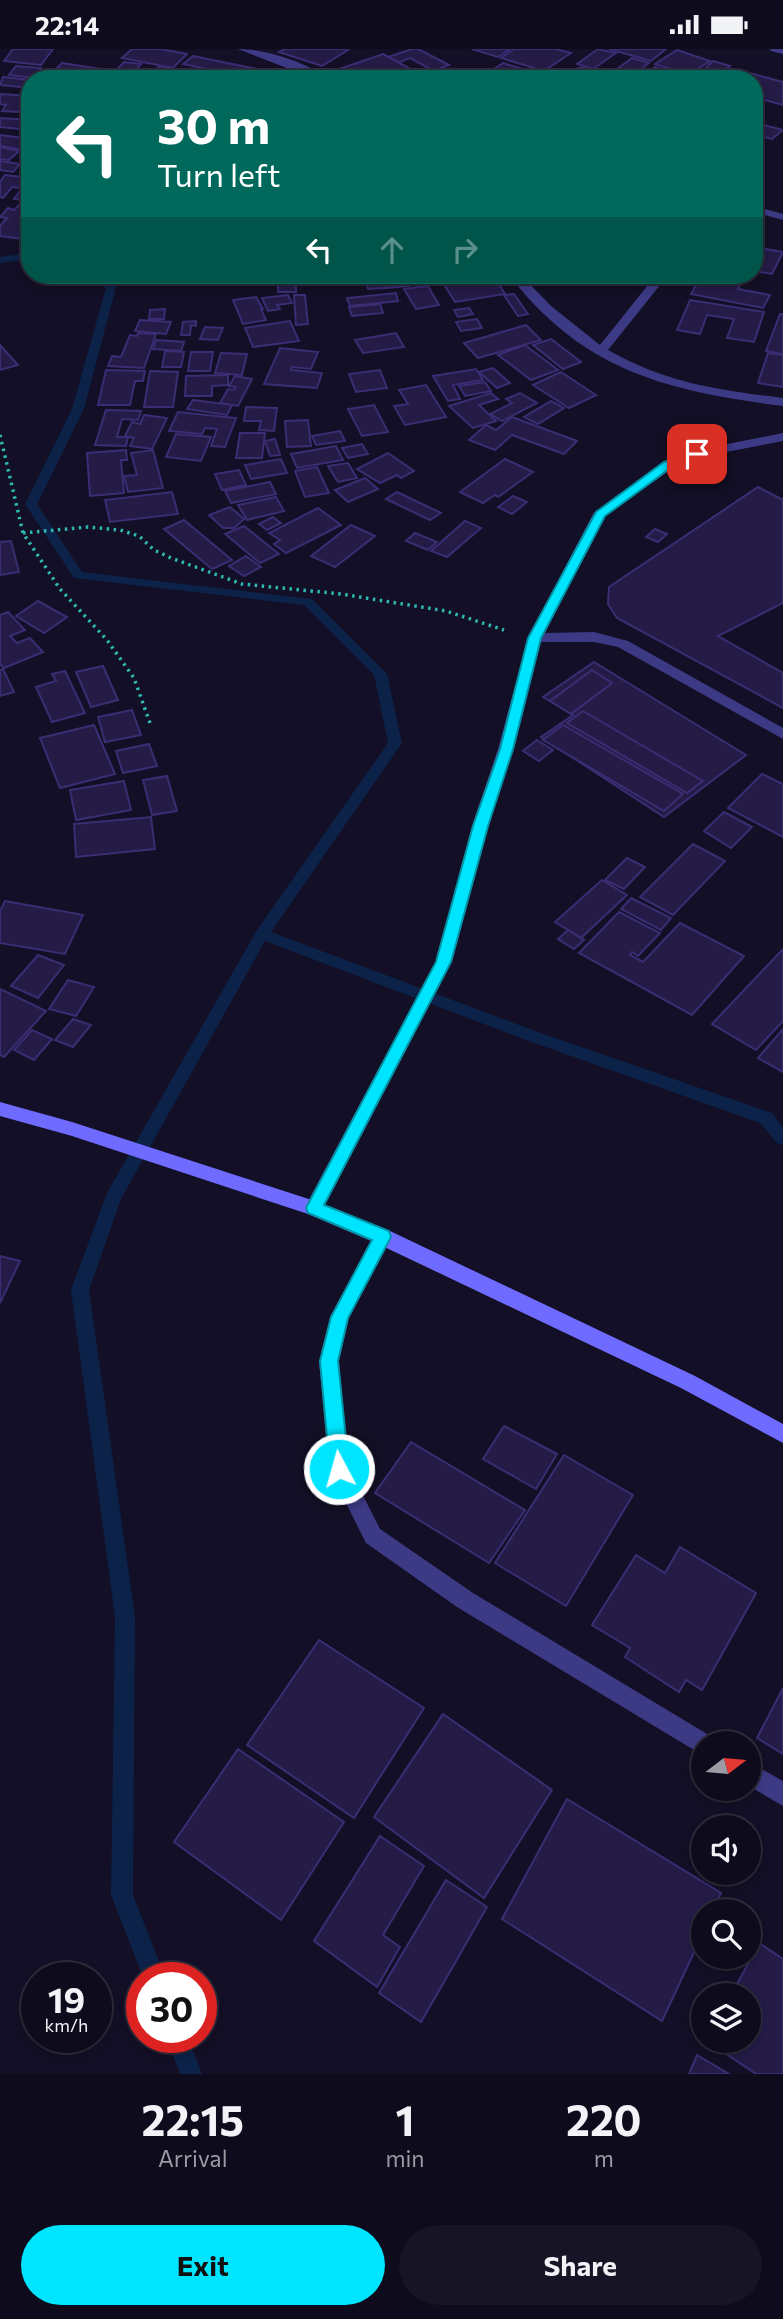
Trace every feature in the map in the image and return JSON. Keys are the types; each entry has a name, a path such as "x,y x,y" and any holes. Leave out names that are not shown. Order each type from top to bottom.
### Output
{"main road":[{"path":"0,1109 72,1129 212,1177 314,1208 383,1237 688,1383 783,1434"}],"street":[{"path":"243,49 305,70"},
{"path":"774,49 783,51"},
{"path":"763,211 783,217"},
{"path":"525,284 569,328 600,352 666,382 783,402"},
{"path":"600,352 655,284"},
{"path":"314,1208 410,1031 444,962 480,826 506,749 535,638 600,514 668,465 697,454 783,437"},
{"path":"535,638 594,636 623,644 783,734"},
{"path":"383,1237 340,1317 329,1361 339,1469 373,1536 465,1600 691,1737"},
{"path":"761,1780 783,1794"}],"path":[{"path":"0,435 23,533 60,589 107,641 134,678 151,726"},
{"path":"23,533 88,527 120,530 139,536 154,550 171,558 242,584 341,594 446,611 535,638"}],"building":[{"path":"13,49 53,49 41,65 4,61"},
{"path":"132,49 160,49 187,54 173,68 122,58"},
{"path":"285,49 348,50 322,66 279,52"},
{"path":"418,49 449,65 432,70 410,58 395,64 385,58"},
{"path":"472,49 510,49 498,57"},
{"path":"514,49 556,49 571,53 546,70 501,58"},
{"path":"598,49 616,53 593,69 577,64"},
{"path":"609,49 666,49 651,61"},
{"path":"677,50 710,61 696,70 674,70 655,64"},
{"path":"383,54 412,70 345,70 342,68"},
{"path":"193,56 262,70 211,70 183,64"},
{"path":"632,58 649,63 640,70 616,70"},
{"path":"713,61 730,66 726,70 704,70"},
{"path":"124,62 141,64 136,70 116,70"},
{"path":"62,63 107,70 55,70"},
{"path":"503,63 526,70 492,70"},
{"path":"16,66 41,68 21,70 21,76 9,75"},
{"path":"159,66 173,68 171,70 156,70"},
{"path":"3,77 21,79 21,87 0,85"},
{"path":"763,77 783,82 783,105 763,99"},
{"path":"0,94 21,95 21,108 18,112 2,111 6,105 0,104"},
{"path":"0,118 21,119 21,129 0,127"},
{"path":"763,126 783,130 772,139 763,136"},
{"path":"0,135 21,138 21,150 0,146"},
{"path":"0,147 19,151 9,160 0,159"},
{"path":"0,161 20,164 13,172 0,170"},
{"path":"5,175 21,177 21,188 12,187 3,198 0,197 0,182"},
{"path":"21,189 21,200 14,199"},
{"path":"21,203 21,239 0,236 0,226 7,218 0,217 8,208 14,210"},
{"path":"763,249 783,252 772,274 763,272"},
{"path":"278,284 296,284 296,292 278,292"},
{"path":"367,284 384,284 386,288 368,289"},
{"path":"387,284 409,286 388,288"},
{"path":"444,284 499,284 505,294 455,302"},
{"path":"697,284 741,284 738,289 770,295 763,308 691,294"},
{"path":"428,286 439,305 416,309 404,289"},
{"path":"396,293 398,301 350,306 347,298"},
{"path":"514,294 528,314 518,316 504,295"},
{"path":"288,295 292,303 277,305 280,309 268,311 262,298"},
{"path":"294,295 305,295 308,324 296,325"},
{"path":"256,297 266,320 243,324 233,300"},
{"path":"690,300 764,312 754,342 727,338 734,319 707,315 700,334 677,330"},
{"path":"380,304 383,313 352,316 349,307"},
{"path":"469,308 473,314 458,317 454,310"},
{"path":"165,309 164,319 149,319 150,310"},
{"path":"780,314 783,314 783,354 766,351"},
{"path":"477,319 482,328 461,331 456,322"},
{"path":"140,320 171,322 166,334 135,331"},
{"path":"196,321 196,326 191,325 190,335 181,335 183,322"},
{"path":"290,321 299,341 253,347 245,328"},
{"path":"526,325 541,340 478,358 464,343"},
{"path":"205,327 223,328 218,340 200,339"},
{"path":"138,333 156,334 144,368 108,366 112,356 121,357 130,335 137,336"},
{"path":"396,333 404,347 363,353 355,340"},
{"path":"551,339 581,362 563,369 533,345"},
{"path":"156,340 184,342 181,351 153,349"},
{"path":"0,345 18,365 0,370"},
{"path":"525,345 558,370 531,380 498,355"},
{"path":"280,348 318,352 311,369 292,367 291,370 322,373 317,388 264,384"},
{"path":"165,351 184,352 181,367 162,367"},
{"path":"191,352 213,352 210,371 188,371"},
{"path":"221,353 247,354 242,375 215,373"},
{"path":"768,353 783,355 783,387 758,383"},
{"path":"493,368 510,383 497,388 479,372"},
{"path":"476,369 483,380 453,385 460,399 448,401 433,376"},
{"path":"106,370 145,371 143,381 135,381 130,405 98,405"},
{"path":"380,370 387,388 356,392 349,374"},
{"path":"150,371 178,372 173,407 144,407"},
{"path":"561,372 596,395 569,408 533,385"},
{"path":"228,375 228,385 212,386 212,396 185,396 186,376"},
{"path":"235,376 252,379 238,406 220,403 228,389 234,390 236,387 229,386"},
{"path":"485,382 491,391 465,396 459,386"},
{"path":"426,385 446,417 405,425 394,406 408,404 399,390"},
{"path":"491,393 498,399 479,405 496,421 473,428 449,406"},
{"path":"520,393 537,403 502,421 490,414 512,403 506,399"},
{"path":"193,400 232,405 227,415 187,409"},
{"path":"551,401 564,408 538,424 524,417"},
{"path":"374,405 388,432 362,436 348,409"},
{"path":"246,407 277,408 274,431 259,430 261,421 244,421"},
{"path":"106,410 141,411 138,420 122,419 117,437 128,437 126,446 95,445"},
{"path":"178,412 236,418 225,447 211,446 217,429 205,428 202,434 169,431"},
{"path":"144,415 167,418 152,449 130,446 134,438 125,436 132,422 140,424"},
{"path":"512,417 577,441 564,454 512,435 495,450 469,440 486,425 496,430"},
{"path":"308,420 311,446 287,447 285,421"},
{"path":"340,431 345,441 316,445 312,436"},
{"path":"240,433 265,433 262,458 236,458"},
{"path":"176,434 211,437 201,461 166,457"},
{"path":"275,439 280,455 270,456 265,441"},
{"path":"362,444 368,454 348,458 342,448"},
{"path":"336,446 343,460 297,468 291,454"},
{"path":"126,450 127,460 121,460 124,493 90,496 87,453"},
{"path":"153,450 163,488 128,492 124,476 137,475 131,453"},
{"path":"388,453 414,471 401,478 397,475 380,483 357,469"},
{"path":"281,459 287,473 251,479 245,465"},
{"path":"505,459 533,472 498,497 495,495 483,503 460,492"},
{"path":"348,463 357,478 338,482 328,466"},
{"path":"317,467 329,493 305,497 295,471"},
{"path":"239,470 246,485 222,490 215,474"},
{"path":"365,478 378,489 348,502 335,490"},
{"path":"270,482 276,494 231,503 225,491"},
{"path":"758,487 783,500 783,603 718,636 783,673 783,708 617,618 608,604 609,587"},
{"path":"172,492 178,514 110,522 105,500"},
{"path":"397,492 441,513 430,520 386,499"},
{"path":"513,496 527,502 512,514 498,507"},
{"path":"276,497 284,511 247,520 238,505"},
{"path":"230,507 244,519 234,528 223,528 209,515"},
{"path":"318,508 341,525 286,553 274,544 280,540 269,533"},
{"path":"273,517 281,523 267,530 259,524"},
{"path":"184,520 232,560 212,569 164,529"},
{"path":"465,521 481,528 447,557 431,551"},
{"path":"351,525 375,536 335,567 311,556"},
{"path":"244,526 279,554 260,563 225,534"},
{"path":"655,529 667,534 658,542 646,537"},
{"path":"415,533 437,542 428,550 406,541"},
{"path":"11,541 19,572 0,575 0,542"},
{"path":"246,556 261,567 244,576 229,566"},
{"path":"38,601 67,617 44,633 16,616"},
{"path":"8,612 25,630 10,636 17,643 30,638 43,652 4,668 0,664 0,615"},
{"path":"594,662 746,755 664,817 541,737 573,715 543,697"},
{"path":"103,666 118,700 91,707 76,672"},
{"path":"3,669 14,692 0,696 0,670"},
{"path":"592,670 612,683 571,714 550,701"},
{"path":"65,671 85,713 52,722 36,687 56,681 52,674"},
{"path":"132,710 141,735 105,742 98,717"},
{"path":"583,711 703,781 687,793 567,723"},
{"path":"94,725 115,774 60,788 40,738"},
{"path":"563,725 683,794 664,811 543,740"},
{"path":"537,740 553,750 539,761 523,751"},
{"path":"149,744 157,766 123,773 116,751"},
{"path":"762,774 783,784 783,837 728,808"},
{"path":"167,776 177,811 152,815 143,780"},
{"path":"124,781 131,810 76,820 70,790"},
{"path":"724,812 752,827 731,848 704,831"},
{"path":"151,817 155,849 76,857 74,824"},
{"path":"693,844 725,861 673,915 640,897"},
{"path":"627,858 645,867 624,889 605,880"},
{"path":"602,880 627,895 581,938 555,922"},
{"path":"631,898 671,918 661,930 621,909"},
{"path":"5,901 83,915 65,954 0,943 0,911"},
{"path":"619,912 660,933 638,956 632,952 630,955 643,962 680,923 744,956 692,1015 579,953"},
{"path":"568,930 584,940 574,949 558,939"},
{"path":"783,949 783,1021 756,1050 712,1024"},
{"path":"38,955 64,965 38,998 11,986"},
{"path":"68,980 94,987 76,1016 49,1009"},
{"path":"0,989 46,1011 4,1057 0,1055"},
{"path":"73,1019 91,1025 73,1047 55,1040"},
{"path":"783,1029 783,1072 758,1058"},
{"path":"32,1030 52,1039 34,1060 14,1050"},
{"path":"0,1256 20,1261 0,1303"},
{"path":"504,1426 557,1454 536,1489 483,1459"},
{"path":"411,1442 525,1510 489,1563 375,1493"},
{"path":"564,1455 633,1495 566,1606 495,1563"},
{"path":"680,1547 756,1593 702,1690 686,1680 679,1692 625,1657 630,1648 592,1625 636,1555 665,1573"},
{"path":"319,1640 424,1708 354,1818 247,1745"},
{"path":"783,1688 783,1754 761,1740 761,1731"},
{"path":"443,1714 552,1790 484,1898 374,1817"},
{"path":"238,1749 344,1822 281,1920 174,1842"},
{"path":"567,1799 691,1875 691,1885 708,1885 721,1893 718,1899 691,1899 691,1959 662,2021 502,1919"},
{"path":"380,1836 424,1866 383,1935 400,1947 377,1987 314,1941"},
{"path":"446,1880 487,1907 421,2022 379,1993"},
{"path":"761,1944 783,1959 783,2074 756,2074 725,2053 761,2053 761,1983 738,1983 745,1969 761,1969"},
{"path":"697,2055 729,2074 689,2074"}],"waterway":[{"path":"0,260 21,257"},
{"path":"107,284 111,287 78,409 31,504 78,575 308,602 380,674 395,743 262,934"},
{"path":"148,1962 122,1895 125,1617 80,1290 113,1198 262,934"},
{"path":"262,934 532,1036 766,1118 783,1138"},
{"path":"183,2053 191,2074"}],"route":[{"path":"339,1469 329,1361 340,1317 383,1237 314,1208 410,1031 444,962 480,826 506,749 515,706 535,638 600,514 668,465 697,454"}]}
